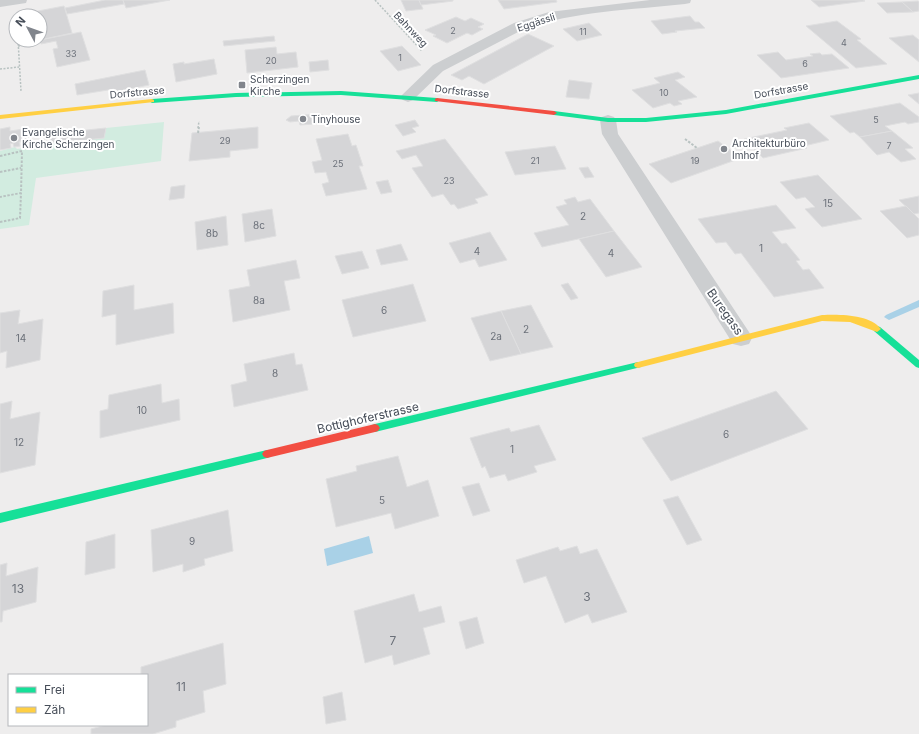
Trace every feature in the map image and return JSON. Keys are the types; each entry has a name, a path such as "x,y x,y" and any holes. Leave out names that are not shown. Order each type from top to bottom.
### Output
{"main road":[{"name":"Dorfstrasse","path":"0,117 141,102 236,95 341,93 408,97 533,110 608,120 646,120 726,112 919,77"},
{"name":"Buregass","path":"741,338 822,318 847,317 860,320 883,334 919,365"},
{"name":"Bottighoferstrasse","path":"0,518 605,373 741,338"}],"street":[{"path":"0,3 21,0"},
{"name":"Eggässli","path":"408,97 438,68 519,26 549,16 685,0"},
{"name":"Buregass","path":"608,120 610,134 741,338"}],"path":[{"name":"Bahnweg","path":"375,0 438,68"},
{"path":"18,48 21,94"},
{"path":"0,69 19,67"},
{"path":"198,133 199,122"},
{"path":"0,156 22,151 20,218 0,222"},
{"path":"0,172 21,168"},
{"path":"0,197 21,193"}],"green space":[{"path":"164,122 161,161 36,178 29,225 0,229 0,151 15,147 17,149 45,146 46,144 104,138 106,128"}],"water":[{"path":"369,536 373,553 327,566 324,549"}],"building":[{"path":"105,0 123,0 124,4 67,14 65,8"},
{"path":"123,0 170,0 126,8"},
{"path":"401,0 419,0 423,9 406,11"},
{"path":"419,0 453,0 453,1 421,5"},
{"path":"498,0 556,0 557,2 504,9"},
{"path":"811,0 863,0 865,1 819,7"},
{"path":"918,1 919,11 913,12 902,2"},
{"path":"902,2 913,12 887,13 877,3"},
{"path":"64,6 72,33 48,38 48,9"},
{"path":"690,16 695,22 699,22 705,28 662,34 651,21"},
{"path":"456,17 465,21 471,18 484,24 478,27 483,29 472,35 467,33 447,43 433,36 436,35 425,30"},
{"path":"837,21 861,39 857,40 887,64 856,68 806,26"},
{"path":"589,23 602,35 577,41 563,29"},
{"path":"81,32 90,60 57,67 53,49 58,48 56,41 48,43 48,38"},
{"path":"528,34 554,46 484,84 469,76 462,80 451,75"},
{"path":"913,35 919,40 919,62 889,38"},
{"path":"274,36 275,41 224,46 223,41"},
{"path":"402,46 421,65 398,71 380,51"},
{"path":"276,47 277,54 296,52 298,67 247,73 245,50"},
{"path":"778,52 786,60 813,56 810,54 832,54 849,68 781,78 757,55"},
{"path":"214,59 217,74 176,82 173,64 184,62 184,64"},
{"path":"328,60 329,70 310,72 309,62"},
{"path":"145,70 149,85 115,92 114,89 77,95 75,84"},
{"path":"678,72 685,77 675,80 697,97 678,101 682,104 674,106 670,103 653,108 632,90 660,83 654,78"},
{"path":"569,80 592,83 589,99 566,97"},
{"path":"919,93 919,104 908,95"},
{"path":"900,103 919,117 919,122 908,124 905,122 885,126 892,131 860,137 854,132 850,133 830,116"},
{"name":"Tinyhouse","path":"323,115 324,117 314,120 314,124 300,125 299,121 290,122 286,120 291,116"},
{"path":"415,120 419,126 412,128 416,132 403,136 395,125"},
{"path":"809,123 829,140 804,146 807,148 763,158 744,139 787,130 784,128"},
{"name":"Evangelische Kirche Scherzingen","path":"10,127 10,131 24,129 31,131 31,136 26,141 19,142 20,146 14,147 13,143 10,144 11,148 0,150 0,129"},
{"path":"258,127 258,148 230,151 230,157 189,161 192,133"},
{"path":"106,128 104,138 46,144 49,134"},
{"path":"892,131 913,148 905,149 916,159 901,162 889,152 877,155 860,137"},
{"path":"348,134 352,146 356,145 363,166 359,166 367,189 326,196 322,184 329,182 326,172 315,173 312,162 322,160 316,139"},
{"path":"445,139 488,195 475,199 478,203 458,209 454,204 451,205 443,194 432,197 412,168 423,166 416,155 402,159 396,151"},
{"path":"718,141 741,158 671,183 649,164"},
{"path":"555,146 566,169 515,175 505,152"},
{"path":"588,167 594,177 585,178 579,168"},
{"path":"818,175 862,219 822,227 805,209 815,207 805,197 796,199 780,182"},
{"path":"388,180 392,192 381,194 376,182"},
{"path":"185,185 184,198 169,200 171,187"},
{"path":"919,196 919,213 914,214 899,200"},
{"path":"575,197 578,202 590,199 614,231 542,247 534,233 569,225 556,207 567,204 564,200"},
{"path":"776,205 796,228 772,232 782,244 786,243 800,260 796,261 803,270 809,269 824,288 774,297 741,253 735,254 726,242 716,243 698,219"},
{"path":"906,206 919,219 919,235 907,238 880,211"},
{"path":"272,209 276,236 245,242 242,214"},
{"path":"226,216 228,245 197,250 195,222"},
{"path":"614,231 642,267 606,277 579,239"},
{"path":"490,232 507,260 479,267 475,259 460,263 449,243"},
{"path":"401,244 408,260 381,265 376,250"},
{"path":"362,251 369,268 342,274 335,256"},
{"path":"296,260 300,278 284,281 290,310 233,322 229,290 250,286 247,270"},
{"path":"568,283 578,298 571,300 561,285"},
{"path":"413,284 426,321 353,337 342,300"},
{"path":"134,285 134,310 173,303 174,333 116,345 116,314 102,317 103,291"},
{"path":"531,305 553,347 521,354 501,311"},
{"path":"20,310 18,324 43,319 40,360 6,368 7,351 0,353 0,313"},
{"path":"501,311 521,354 490,361 471,318"},
{"path":"294,353 296,365 302,364 308,390 234,407 231,385 247,381 244,364"},
{"path":"161,384 162,403 179,399 180,420 100,438 100,411 108,409 109,395"},
{"path":"776,391 808,429 671,481 642,438"},
{"path":"12,401 10,419 40,412 35,465 0,473 0,404"},
{"path":"539,425 556,460 534,466 537,472 508,481 505,474 490,478 485,466 482,468 470,438 509,428 511,432"},
{"path":"398,456 407,487 428,480 439,516 395,529 391,513 336,527 326,479 357,471 356,466"},
{"path":"479,483 490,511 473,516 462,487"},
{"path":"678,496 702,540 687,545 663,500"},
{"path":"228,510 233,551 204,559 205,565 183,572 183,564 153,572 151,530"},
{"path":"115,534 115,568 85,575 86,542"},
{"path":"577,546 580,554 597,549 627,612 592,623 588,614 565,623 546,576 524,583 516,560 558,547 560,551"},
{"path":"7,563 6,576 38,567 36,602 3,611 2,622 0,622 0,565"},
{"path":"414,594 419,612 441,606 445,622 423,628 430,654 394,665 392,655 365,663 354,611"},
{"path":"477,617 484,643 466,649 459,622"},
{"path":"223,643 226,684 203,691 205,712 176,721 176,727 153,734 91,734 91,729 102,726 148,726 148,674 141,674 141,667"},
{"path":"342,692 346,720 326,724 323,697"}],"waterway":[{"path":"889,317 919,303"}],"traffic: fast":[{"path":"554,113 608,120 646,120 726,112 919,77"},
{"path":"152,101 236,95 341,93 437,100"},
{"path":"877,329 919,365"},
{"path":"375,428 638,365"},
{"path":"0,518 267,454"}],"traffic: slow":[{"path":"0,117 152,101"},
{"path":"638,365 822,318 856,320 877,329"}],"traffic: jam":[{"path":"437,100 554,113"},
{"path":"267,454 375,428"}],"place":[{"name":"Scherzingen Kirche","path":"242,85"},
{"name":"Tinyhouse","path":"303,119"},
{"name":"Evangelische Kirche Scherzingen","path":"14,138"},
{"name":"Architekturbüro Imhof","path":"724,149"}]}
